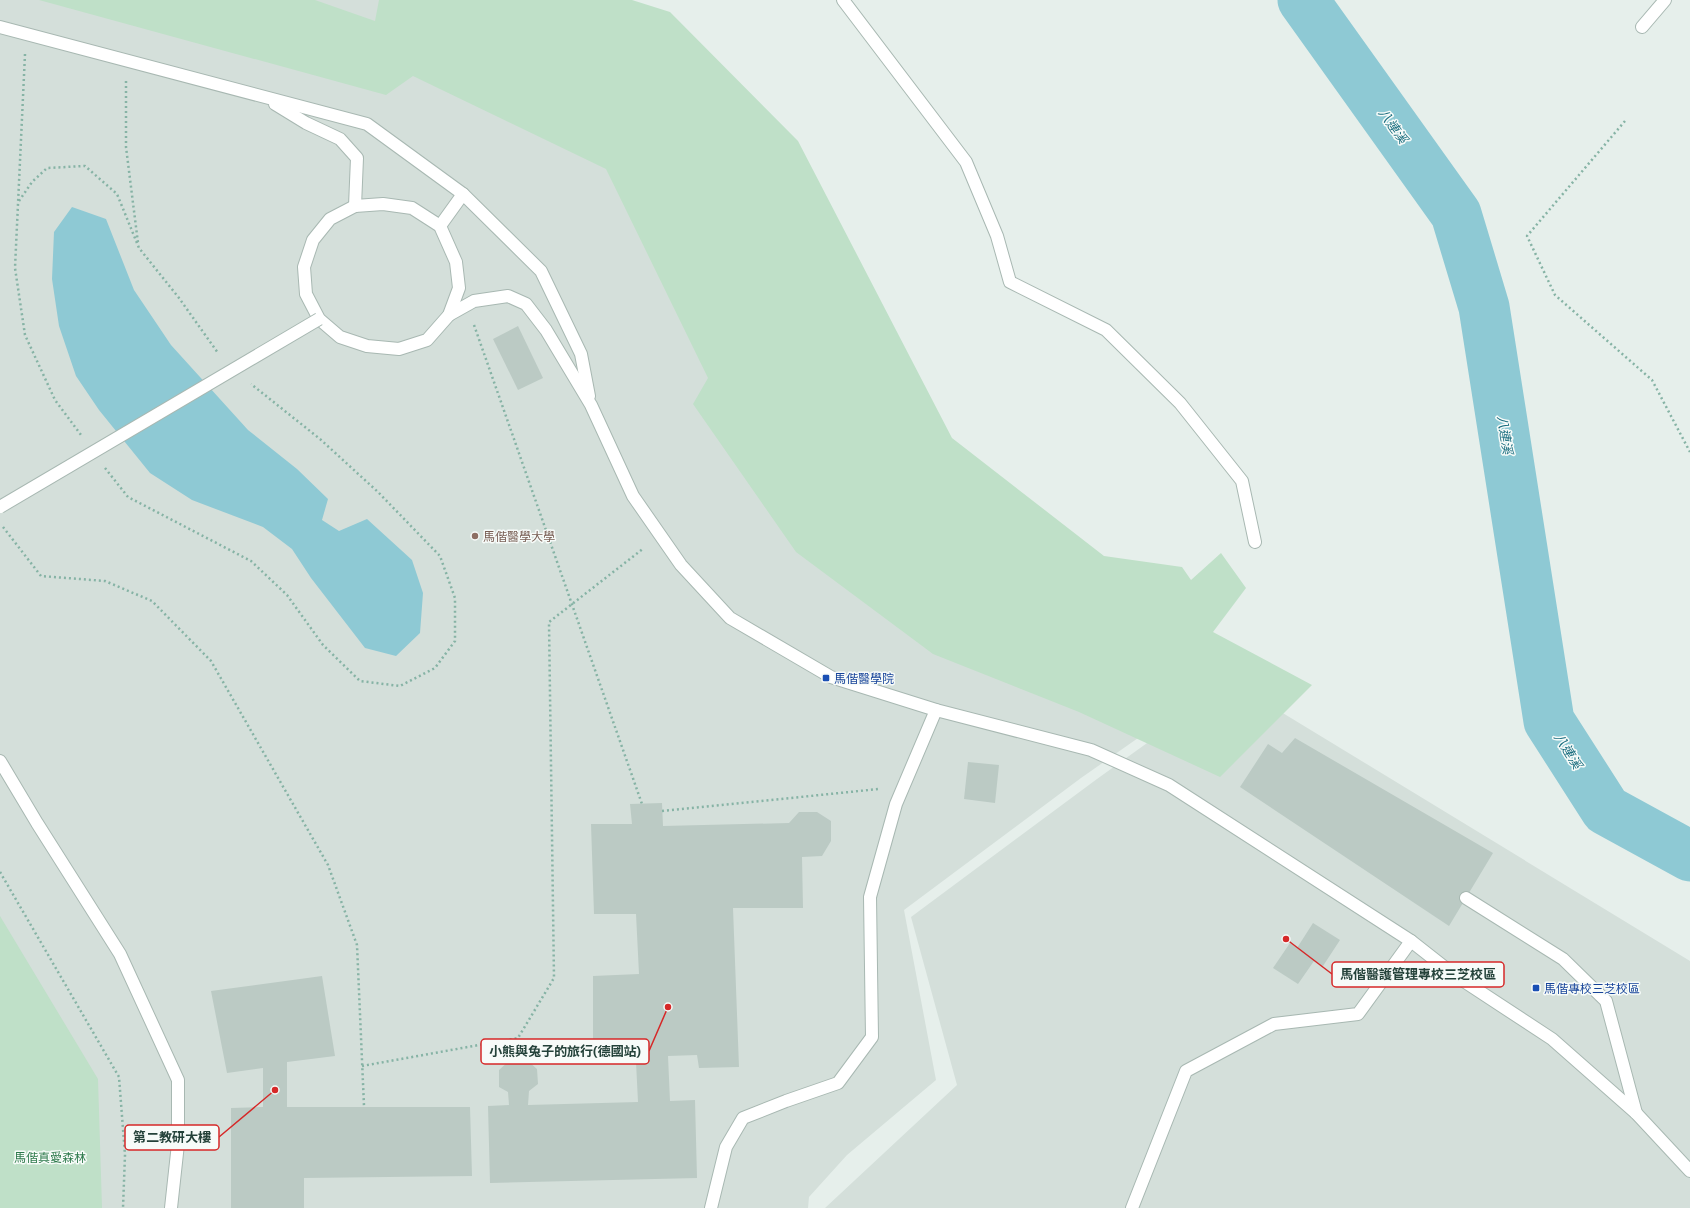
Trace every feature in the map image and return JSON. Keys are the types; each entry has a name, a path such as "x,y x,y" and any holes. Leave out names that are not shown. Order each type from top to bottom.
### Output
{"lane":[{"path":"843,0 966,162 997,236 1010,282 1106,330 1180,403 1242,481 1255,542"},
{"path":"1642,27 1665,0"},
{"path":"0,27 367,124 463,194 542,270 581,354 591,405"},
{"path":"263,97 306,123 340,138 357,158 355,206"},
{"path":"440,226 463,194"},
{"path":"449,315 459,288 456,262 440,226 412,208 383,204 355,206 330,219 312,240 304,267 306,294 319,319 340,337 367,346 399,349 427,340 449,315 474,301 508,296 526,304 546,330 591,405 633,496 681,565 730,618 831,677 936,710 1091,750 1169,785 1411,941 1453,974 1552,1039 1636,1113 1690,1171"},
{"path":"0,507 319,319"},
{"path":"711,1208 726,1147 744,1118 786,1101 838,1083 872,1037 870,898 896,804 936,710"},
{"path":"0,761 37,823 120,954 178,1080 178,1144 171,1208"},
{"path":"1466,898 1563,960 1606,1001 1636,1113"},
{"path":"1132,1208 1186,1071 1274,1024 1358,1014 1411,941"}],"path":[{"path":"126,61 126,147 139,248"},
{"path":"1625,121 1527,236 1554,295 1652,380 1690,452"},
{"path":"467,305 573,603 642,804"},
{"path":"0,524 41,576 105,581 152,601 211,661 328,865 357,945 364,1106"},
{"path":"362,1066 518,1038 554,978 549,622 661,535"},
{"path":"662,811 903,787"},
{"path":"0,872 119,1077 125,1155 124,1208"}],"shaded area":[{"name":"馬偕醫學大學","path":"0,0 458,0 872,464 1198,696 1081,778 904,910 936,1080 847,1155 809,1197 808,1208 0,1208"},
{"path":"1232,682 1690,961 1690,1208 825,1208 957,1085 911,917 1097,779"}],"green space":[{"path":"39,0 315,0 375,21 379,0 632,0 670,12 798,141 952,438 1104,556 1182,567 1191,580 1221,553 1246,588 1213,632 1312,685 1220,777 1079,712 933,654 796,552 693,404 708,378 606,169 413,76 386,95"},
{"name":"馬偕真愛森林","path":"0,916 98,1079 102,1208 0,1208"}],"water":[{"path":"72,207 106,219 134,290 171,345 248,430 297,469 328,499 322,520 339,531 367,519 412,560 423,593 420,633 396,656 365,648 311,578 292,549 263,527 192,500 150,473 99,410 76,376 59,326 52,279 54,232"}],"building":[{"path":"518,326 543,378 518,390 493,339"},
{"path":"1295,738 1493,853 1449,926 1240,787 1268,744 1282,753"},
{"path":"968,762 999,765 995,803 964,799"},
{"path":"662,803 663,826 789,823 799,812 817,812 831,821 831,841 822,856 802,857 803,908 733,908 739,1067 699,1068 697,1055 668,1056 670,1101 695,1100 697,1178 490,1183 488,1106 509,1105 508,1092 499,1087 499,1070 510,1060 526,1059 537,1069 538,1084 529,1091 528,1105 638,1102 636,1062 593,1063 593,976 639,974 636,914 594,914 591,824 632,824 630,804"},
{"path":"1313,923 1340,940 1323,966 1314,961 1298,984 1273,968 1290,943 1297,948"},
{"path":"322,976 335,1056 287,1062 287,1107 470,1107 472,1176 304,1178 304,1208 231,1208 231,1108 263,1107 263,1068 227,1073 211,991"}],"waterway":[{"name":"八連溪","path":"1303,0 1456,214 1484,307 1549,721 1606,810 1690,856"}],"place":[{"name":"馬偕醫學大學","path":"475,536"},
{"name":"馬偕醫學院","path":"826,678"},
{"name":"馬偕醫護管理專校三芝校區","path":"1286,939"},
{"name":"馬偕專校三芝校區","path":"1536,988"},
{"name":"小熊與兔子的旅行(德國站)","path":"668,1007"},
{"name":"第二教研大樓","path":"275,1090"}]}
